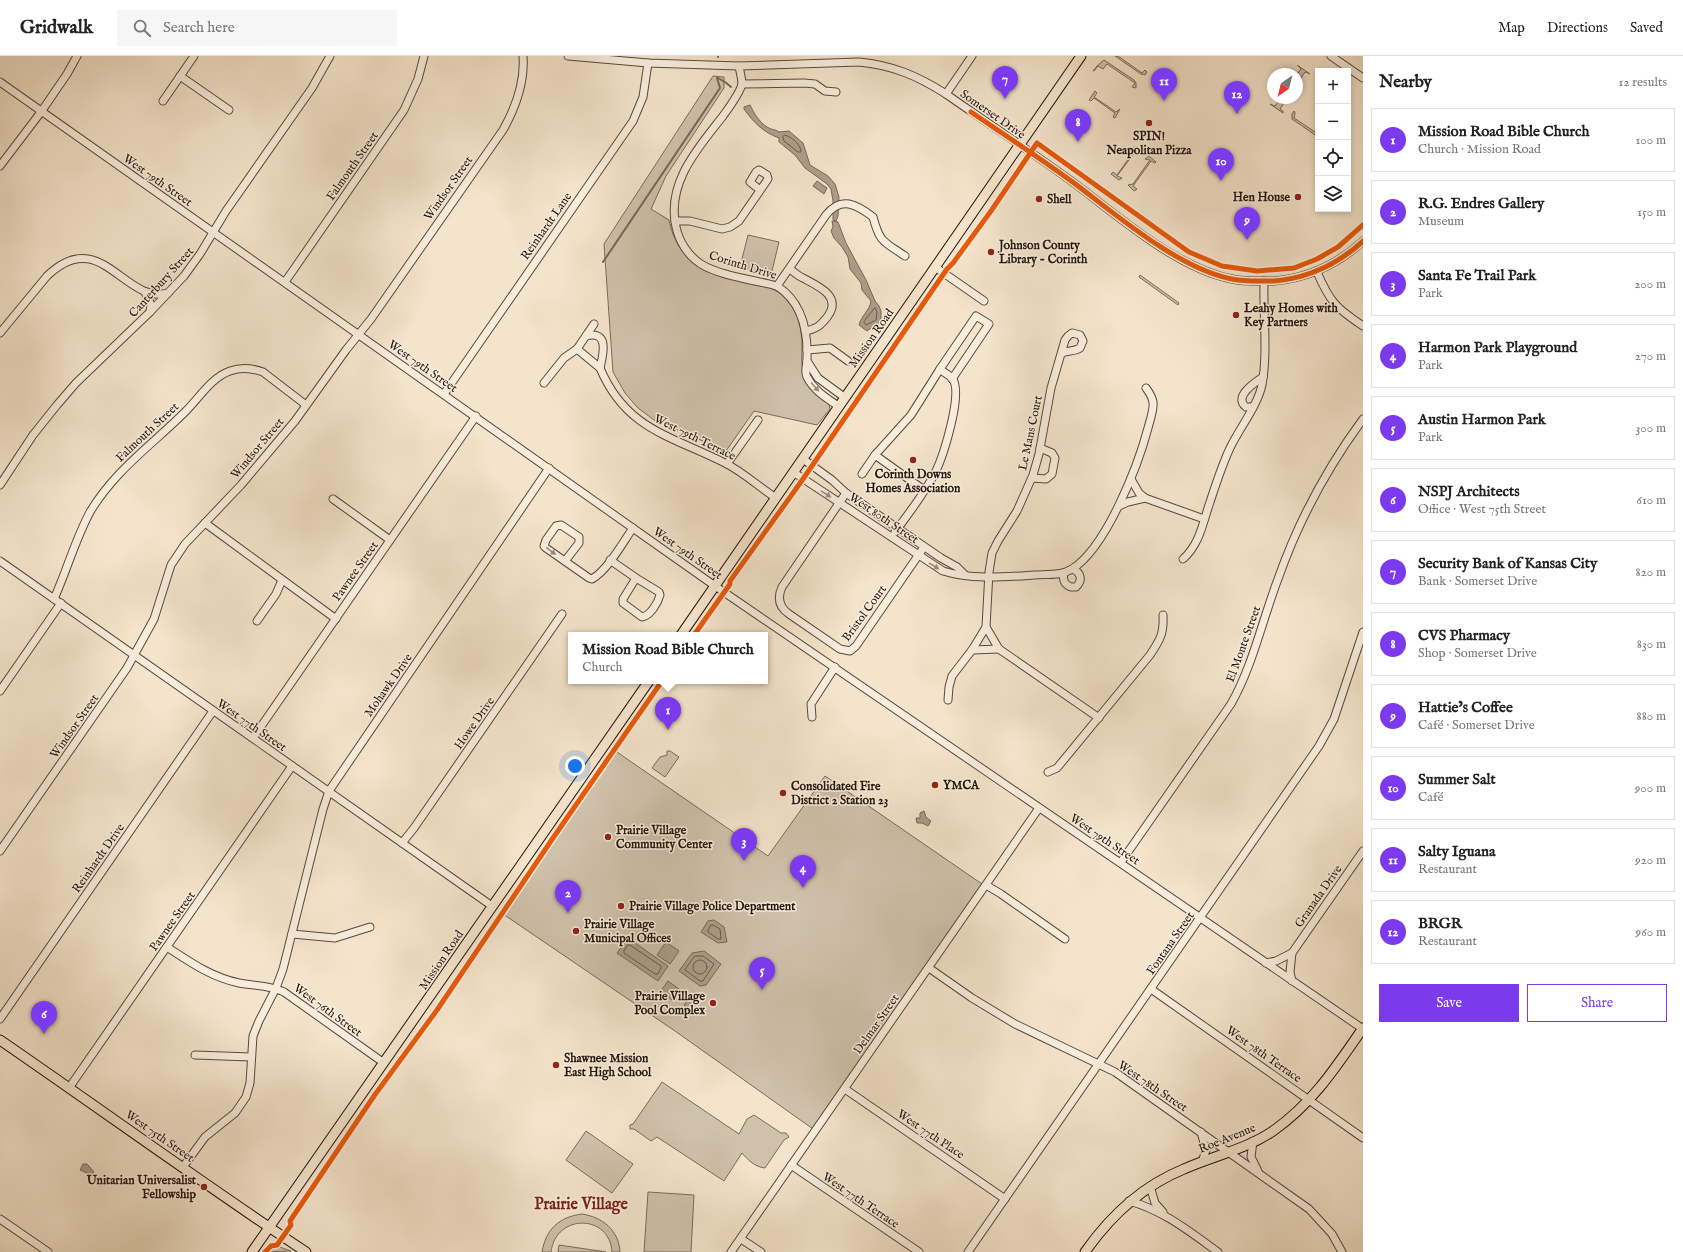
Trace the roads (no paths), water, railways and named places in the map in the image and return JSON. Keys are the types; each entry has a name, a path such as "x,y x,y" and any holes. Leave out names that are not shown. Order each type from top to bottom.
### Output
{"main road":[{"name":"Mission Road","path":"683,632 1081,56"},
{"name":"Mission Road","path":"252,1252 647,684"},
{"name":"Roe Avenue","path":"1085,1252 1105,1225 1129,1201 1150,1186 1184,1168 1254,1141 1273,1131 1292,1117 1310,1100 1331,1074 1363,1029"},
{"name":"West 75th Street","path":"0,1040 183,1167 226,1199 306,1252"}],"street":[{"path":"0,166 42,112 77,56"},
{"path":"163,101 194,56"},
{"name":"Canterbury Street","path":"0,485 33,435 57,404 76,383 150,312 168,293 200,254 226,211 312,88 330,56"},
{"name":"Falmouth Street","path":"285,282 404,110 418,79 424,56"},
{"name":"Windsor Street","path":"0,851 127,668 154,619 171,565 185,544 262,461 306,405 359,334 503,130 516,103 520,88 523,56"},
{"name":"Somerset Drive","path":"568,56 648,63 739,66 830,60 888,66 915,76 946,94 1077,185 1142,234 1203,270 1231,279 1264,281 1303,277 1342,258 1363,241"},
{"name":"Somerset Drive","path":"946,94 972,56"},
{"path":"1331,56 1363,78"},
{"name":"Reinhardt Lane","path":"444,394 633,120 643,97 648,63"},
{"path":"739,66 742,84 804,83 815,84 825,91 836,92"},
{"path":"180,76 229,110"},
{"name":"West 79th Street","path":"0,82 476,416 715,586 1363,1029"},
{"name":"Corinth Drive","path":"742,84 727,110 691,158 677,188 673,208 678,233 685,249 700,263 714,270 777,286 784,291 798,310 805,330 807,350 805,370 813,386 838,406"},
{"path":"675,221 690,221 722,228 730,227 739,220 760,190"},
{"path":"777,286 830,210 841,204 857,206 873,217 879,237 905,256"},
{"path":"0,334 54,268 71,260 91,260 101,263 145,292 157,295 168,293"},
{"path":"934,267 984,301"},
{"path":"790,269 802,278 821,288 831,299 833,304 830,312 820,326 805,330"},
{"path":"1316,272 1334,304 1342,312 1363,326"},
{"path":"1183,559 1194,547 1199,536 1222,467 1253,407 1261,387 1263,377 1264,349 1264,281"},
{"path":"145,292 151,305 150,312"},
{"path":"862,474 875,455 911,415 976,316 989,324 952,379"},
{"path":"544,383 564,358 577,349 594,324"},
{"path":"586,336 593,335 602,340 604,344 600,368"},
{"path":"807,350 830,348 848,361"},
{"name":"West 79th Terrace","path":"577,349 600,368 605,381 618,399 641,422 664,435 727,464 776,498"},
{"name":"Le Mans Court","path":"986,627 989,566 992,553 998,540 1017,511 1032,478 1040,448 1057,362 1062,353"},
{"path":"807,361 818,378 844,397"},
{"name":"Falmouth Street","path":"0,691 58,601 81,529 103,493 132,460 186,411 214,381 222,375 239,368 254,369 263,372 306,405"},
{"path":"891,537 935,473 954,413 956,387 952,379 940,369"},
{"path":"1253,407 1246,407 1240,401 1242,396 1256,381 1263,377"},
{"path":"989,578 1064,573 1073,569 1091,551 1119,506 1131,479 1145,440 1153,402 1150,393 1146,388"},
{"name":"Pawnee Street","path":"253,738 476,416"},
{"name":"El Monte Street","path":"1120,862 1231,704 1251,660 1278,578 1300,527 1334,462 1363,419"},
{"path":"727,464 758,420"},
{"path":"1032,478 1046,479 1052,474 1055,458 1052,453 1040,448"},
{"path":"875,455 924,490"},
{"name":"West 80th Street","path":"803,459 832,480 846,493 897,529 956,567 965,575"},
{"name":"Mohawk Drive","path":"183,1167 205,1136 230,1117 243,1103 250,1083 251,1057 254,1036 259,1021 276,988 283,969 323,809 329,791 549,468"},
{"name":"West 80th Street","path":"793,472 943,571 954,575 989,578"},
{"path":"1131,479 1139,493 1145,498 1204,519"},
{"name":"Bristol Court","path":"846,493 782,587 779,600 783,610 840,649 850,651 856,646 924,547"},
{"path":"1119,506 1145,498"},
{"path":"333,499 390,540"},
{"path":"205,523 336,619"},
{"path":"565,561 579,543 579,538 569,529 561,525 556,526 544,544 546,548 565,561 592,579 596,577 610,560 633,528"},
{"path":"610,560 659,592 660,595 648,615 645,617 642,617 623,603 636,578"},
{"name":"West 77th Street","path":"0,561 492,906"},
{"path":"1064,573 1064,582 1071,587 1076,587 1081,581 1081,577 1078,572 1073,569"},
{"path":"257,621 276,594 282,580"},
{"name":"Howe Drive","path":"402,843 414,828 562,614"},
{"path":"1048,772 1057,768 1159,643 1164,629 1164,615"},
{"path":"948,700 952,676 972,650 986,627 999,649 1099,718"},
{"name":"Fontana Street","path":"968,1252 1319,746 1334,719 1363,632"},
{"path":"972,650 999,649"},
{"path":"812,717 811,704 835,667"},
{"name":"Reinhardt Drive","path":"0,1019 213,711"},
{"name":"Pawnee Street","path":"69,1088 292,766"},
{"name":"Delmar Street","path":"731,1252 1039,808"},
{"name":"Granada Drive","path":"1292,953 1363,851"},
{"path":"986,885 1002,894 1065,939"},
{"path":"292,934 335,938 370,927"},
{"name":"West 76th Street","path":"167,947 195,966 225,980 276,988 290,996 384,1063"},
{"path":"1266,963 1276,961 1292,953"},
{"path":"1292,953 1290,972 1292,980"},
{"name":"West 78th Street","path":"929,968 977,1001 1015,1024 1115,1072 1309,1209 1332,1234 1342,1252"},
{"name":"West 78th Terrace","path":"1151,989 1363,1138"},
{"path":"196,1055 251,1057"},
{"name":"West 77th Place","path":"845,1089 1005,1198"},
{"path":"1200,1132 1206,1150 1202,1162"},
{"path":"1254,1141 1252,1160 1260,1174"},
{"name":"West 77th Terrace","path":"791,1165 919,1252"},
{"path":"1150,1186 1155,1203 1166,1215"},
{"path":"1129,1201 1144,1205 1166,1215 1218,1252"},
{"path":"0,1219 48,1252"},
{"path":"741,1239 761,1252"}],"water":[{"path":"750,105 757,117 768,128 779,132 789,131 803,143 810,165 828,176 835,184 839,197 838,216 836,221 833,220 833,201 831,189 827,184 805,168 795,155 779,142 779,138 768,133 751,119 744,109 744,107"},
{"path":"817,181 827,188 824,194 813,186"},
{"path":"832,221 838,222 846,243 881,311 881,322 867,331 859,325 871,301 862,290 861,283 850,269 848,257 834,238 831,231 833,227"},
{"path":"924,811 926,817 931,821 928,826 922,823 917,823 916,818 920,818 920,813"},
{"path":"714,920 724,927 727,942 718,943 701,932 708,921"},
{"path":"628,938 668,966 658,981 617,953"},
{"path":"666,942 679,951 670,964 657,955"},
{"path":"704,951 721,964 706,985 700,986 679,971 692,953"},
{"path":"668,981 679,989 672,1000 660,992"},
{"path":"690,997 697,1002 691,1010 684,1005"},
{"path":"83,1164 87,1164 94,1172 91,1175 80,1170"}],"waterway":[{"path":"603,262 720,88 717,78"},
{"path":"718,78 731,87"}],"place":[{"name":"Security Bank of Kansas City","path":"1005,99"},
{"name":"Salty Iguana","path":"1164,101"},
{"name":"BRGR","path":"1237,114"},
{"name":"SPIN! Neapolitan Pizza","path":"1149,123"},
{"name":"CVS Pharmacy","path":"1078,142"},
{"name":"Summer Salt","path":"1221,181"},
{"name":"Hen House","path":"1298,197"},
{"name":"Shell","path":"1039,199"},
{"name":"Hattie’s Coffee","path":"1247,240"},
{"name":"Johnson County Library - Corinth","path":"991,252"},
{"name":"Leahy Homes with Key Partners","path":"1236,315"},
{"name":"Corinth Downs Homes Association","path":"913,460"},
{"name":"Mission Road Bible Church","path":"668,730"},
{"name":"YMCA","path":"935,785"},
{"name":"Consolidated Fire District 2 Station 23","path":"783,793"},
{"name":"Prairie Village Community Center","path":"608,837"},
{"name":"Santa Fe Trail Park","path":"744,861"},
{"name":"Harmon Park Playground","path":"803,888"},
{"name":"Prairie Village Police Department","path":"621,906"},
{"name":"R.G. Endres Gallery","path":"568,913"},
{"name":"Prairie Village Municipal Offices","path":"576,931"},
{"name":"Austin Harmon Park","path":"762,990"},
{"name":"Prairie Village Pool Complex","path":"713,1003"},
{"name":"NSPJ Architects","path":"44,1034"},
{"name":"Shawnee Mission East High School","path":"556,1065"},
{"name":"Unitarian Universalist Fellowship","path":"204,1187"}],"district":[{"name":"Prairie Village","path":"581,1203"}]}
